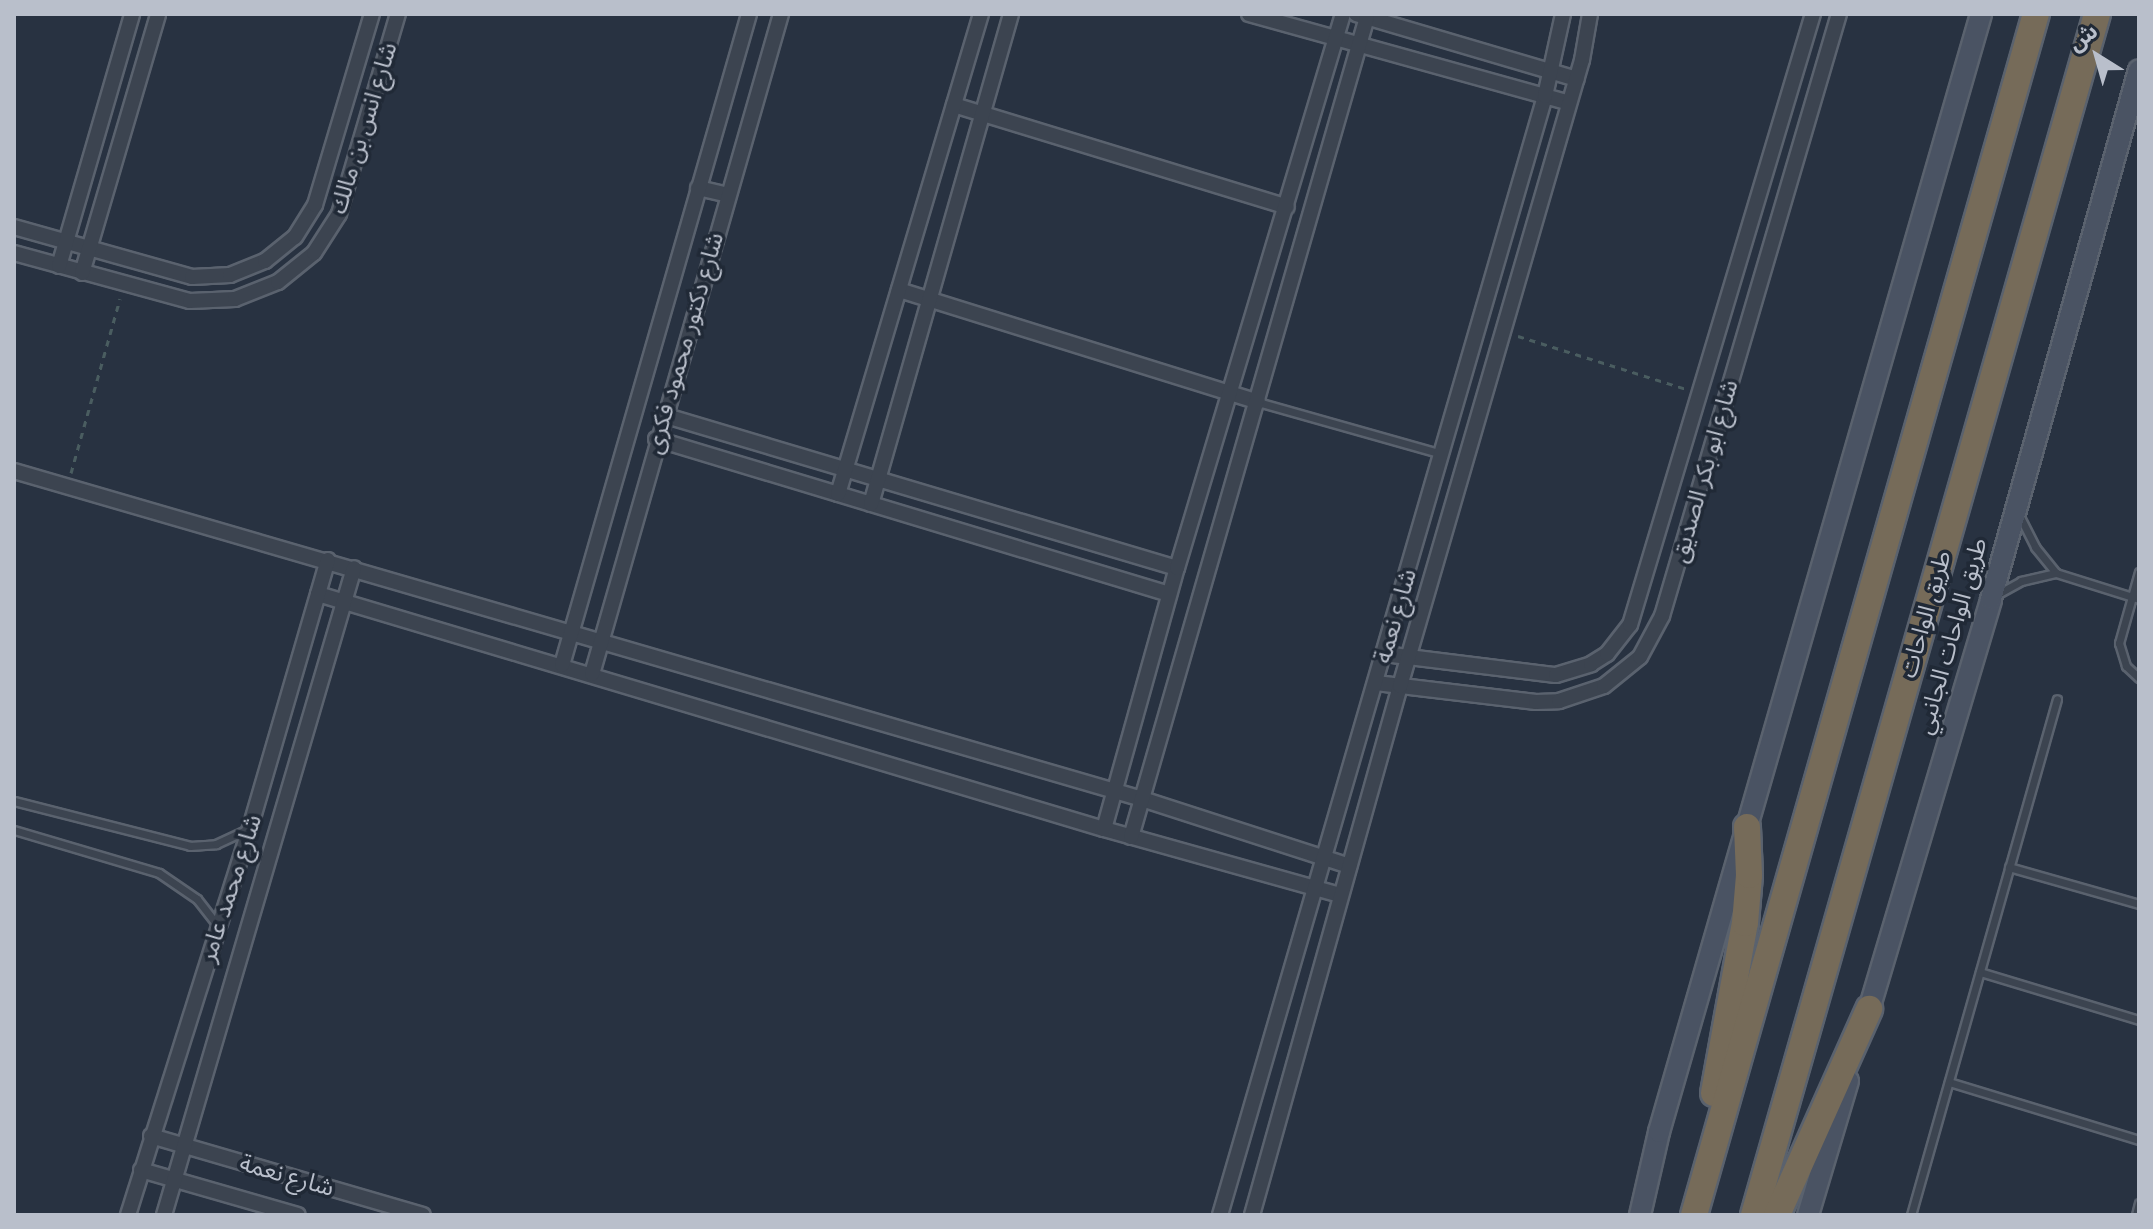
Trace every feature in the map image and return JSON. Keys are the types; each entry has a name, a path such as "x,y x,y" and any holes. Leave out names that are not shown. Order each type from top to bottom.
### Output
{"highway":[{"path":"1694,1215 2036,14"},
{"name":"طريق الواحات","path":"1754,1215 2097,14"},
{"path":"1711,1151 1715,1079 1748,900 1747,827"},
{"path":"1777,1215 1869,1009"}],"street":[{"path":"59,266 132,14"},
{"path":"82,273 158,14"},
{"name":"شارع انس بن مالك","path":"14,227 192,277 230,275 265,261 295,237 315,205 372,14"},
{"name":"شارع انس بن مالك","path":"14,253 190,301 235,299 278,282 314,253 339,214 398,14"},
{"name":"شارع دكتور محمود فكرى","path":"562,665 749,14"},
{"name":"شارع دكتور محمود فكرى","path":"592,674 656,439 781,14"},
{"path":"838,494 981,14"},
{"path":"871,504 1011,14"},
{"path":"1249,14 1335,41 1569,103"},
{"path":"1104,829 1169,594 1343,14"},
{"name":"شارع نعمة","path":"1220,1215 1545,96 1563,14"},
{"name":"شارع نعمة","path":"1252,1215 1408,657 1577,79 1590,14"},
{"name":"شارع ابو بكر الصديق","path":"1384,654 1556,675 1591,664 1607,654 1625,633 1637,608 1813,14"},
{"name":"شارع ابو بكر الصديق","path":"1376,683 1536,702 1559,701 1582,696 1623,673 1653,637 1802,149 1839,14"},
{"path":"1640,1215 1659,1132 1981,14"},
{"path":"1131,837 1358,46 1361,15 1577,79"},
{"name":"طريق الواحات الجانبي","path":"1808,1215 1991,599 2139,70"},
{"path":"954,105 1287,207"},
{"path":"698,188 728,195"},
{"path":"899,290 1258,402"},
{"path":"663,415 1177,568"},
{"path":"656,439 1169,594"},
{"path":"14,471 601,639 1142,799 1349,866"},
{"name":"شارع محمد عامر","path":"128,1215 250,828 328,560"},
{"name":"شارع محمد عامر","path":"164,1215 354,568"},
{"path":"318,594 1131,837 1341,895"},
{"name":"شارع نعمة","path":"151,1136 423,1215"},
{"name":"شارع نعمة","path":"141,1170 298,1215"}],"lane":[{"path":"1258,402 1442,454"},
{"path":"2016,501 2035,547 2056,573"},
{"path":"2139,572 2119,651 2126,666 2139,678"},
{"path":"1991,599 2021,581 2056,573 2135,597"},
{"path":"1911,1215 2057,699"},
{"path":"14,801 190,846 228,840 250,828"},
{"path":"14,830 159,873 197,899 218,926"},
{"path":"2009,867 2139,904"},
{"path":"1980,972 2139,1020"},
{"path":"1949,1082 2139,1140"},
{"path":"2136,1215 2139,1203"}],"path":[{"path":"68,486 124,284"},
{"path":"1503,332 1701,393"}]}
